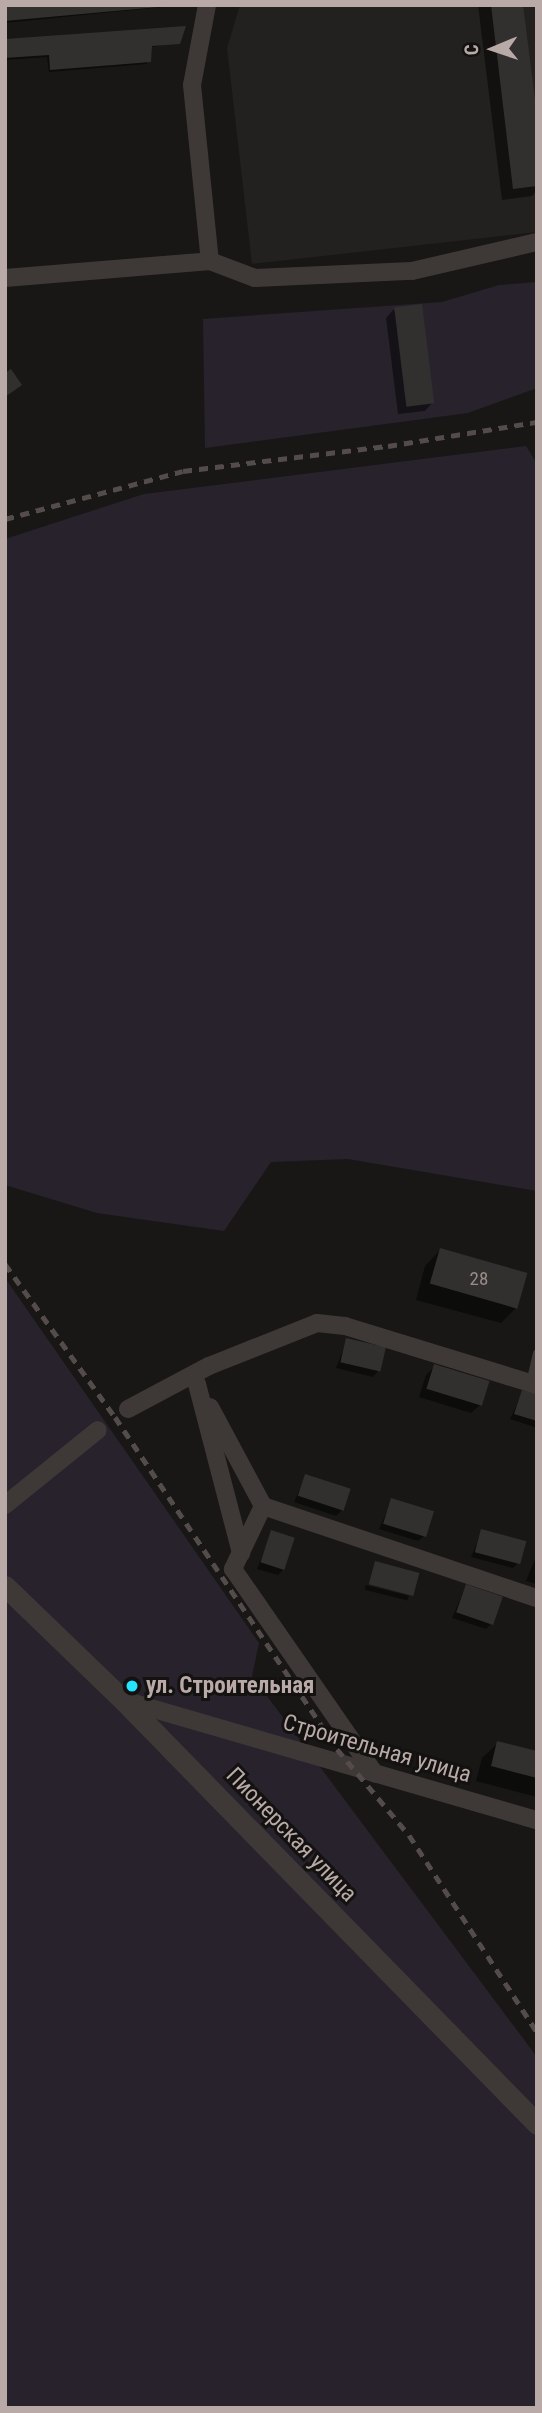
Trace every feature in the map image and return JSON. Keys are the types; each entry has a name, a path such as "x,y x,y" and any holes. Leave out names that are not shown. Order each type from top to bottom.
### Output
{"street":[{"path":"207,5 192,85 211,261"},
{"path":"5,278 211,261 255,278 412,271 537,242"},
{"path":"128,1409 317,1323 345,1326 533,1384"},
{"path":"195,1379 263,1506 537,1598"},
{"path":"195,1379 240,1553"},
{"path":"5,1505 98,1430"},
{"path":"263,1506 233,1569 375,1774"},
{"name":"Пионерская улица","path":"5,1586 123,1700 537,2124"},
{"name":"Строительная улица","path":"123,1700 537,1820"}],"lane":[{"path":"533,1384 537,1353"}],"shaded area":[{"path":"240,5 537,5 537,232 252,264 227,48"},
{"path":"537,282 537,388 468,413 205,448 203,319 442,302 499,285"},
{"path":"526,446 537,464 537,1191 348,1159 271,1162 224,1231 97,1213 5,1185 5,539 144,494"},
{"path":"5,1278 259,1643 252,1676 537,2057 537,2408 5,2408"}],"building":[{"path":"5,5 159,5 159,7 5,21"},
{"path":"491,5 523,5 537,115 537,186 513,189"},
{"path":"186,26 180,44 152,46 151,62 50,70 49,55 5,58 5,39"},
{"path":"422,304 434,403 406,407 394,307"},
{"path":"11,369 22,385 5,397 5,373"},
{"path":"440,1248 527,1273 517,1309 430,1284"},
{"path":"346,1338 386,1347 380,1372 340,1362"},
{"path":"434,1364 489,1381 482,1406 426,1389"},
{"path":"522,1390 537,1394 537,1421 514,1414"},
{"path":"305,1474 351,1489 344,1511 298,1496"},
{"path":"391,1498 434,1511 426,1537 383,1524"},
{"path":"481,1529 526,1541 520,1564 475,1552"},
{"path":"271,1530 295,1538 284,1570 260,1562"},
{"path":"375,1561 419,1573 413,1596 369,1584"},
{"path":"466,1584 503,1597 493,1625 456,1612"},
{"path":"497,1741 537,1751 537,1778 491,1766"}],"railway":[{"path":"5,519 183,471 388,446 537,422"},
{"path":"5,1264 115,1417 337,1749 409,1835 537,2032"}],"place":[{"name":"ул. Строительная","path":"132,1686"}]}
